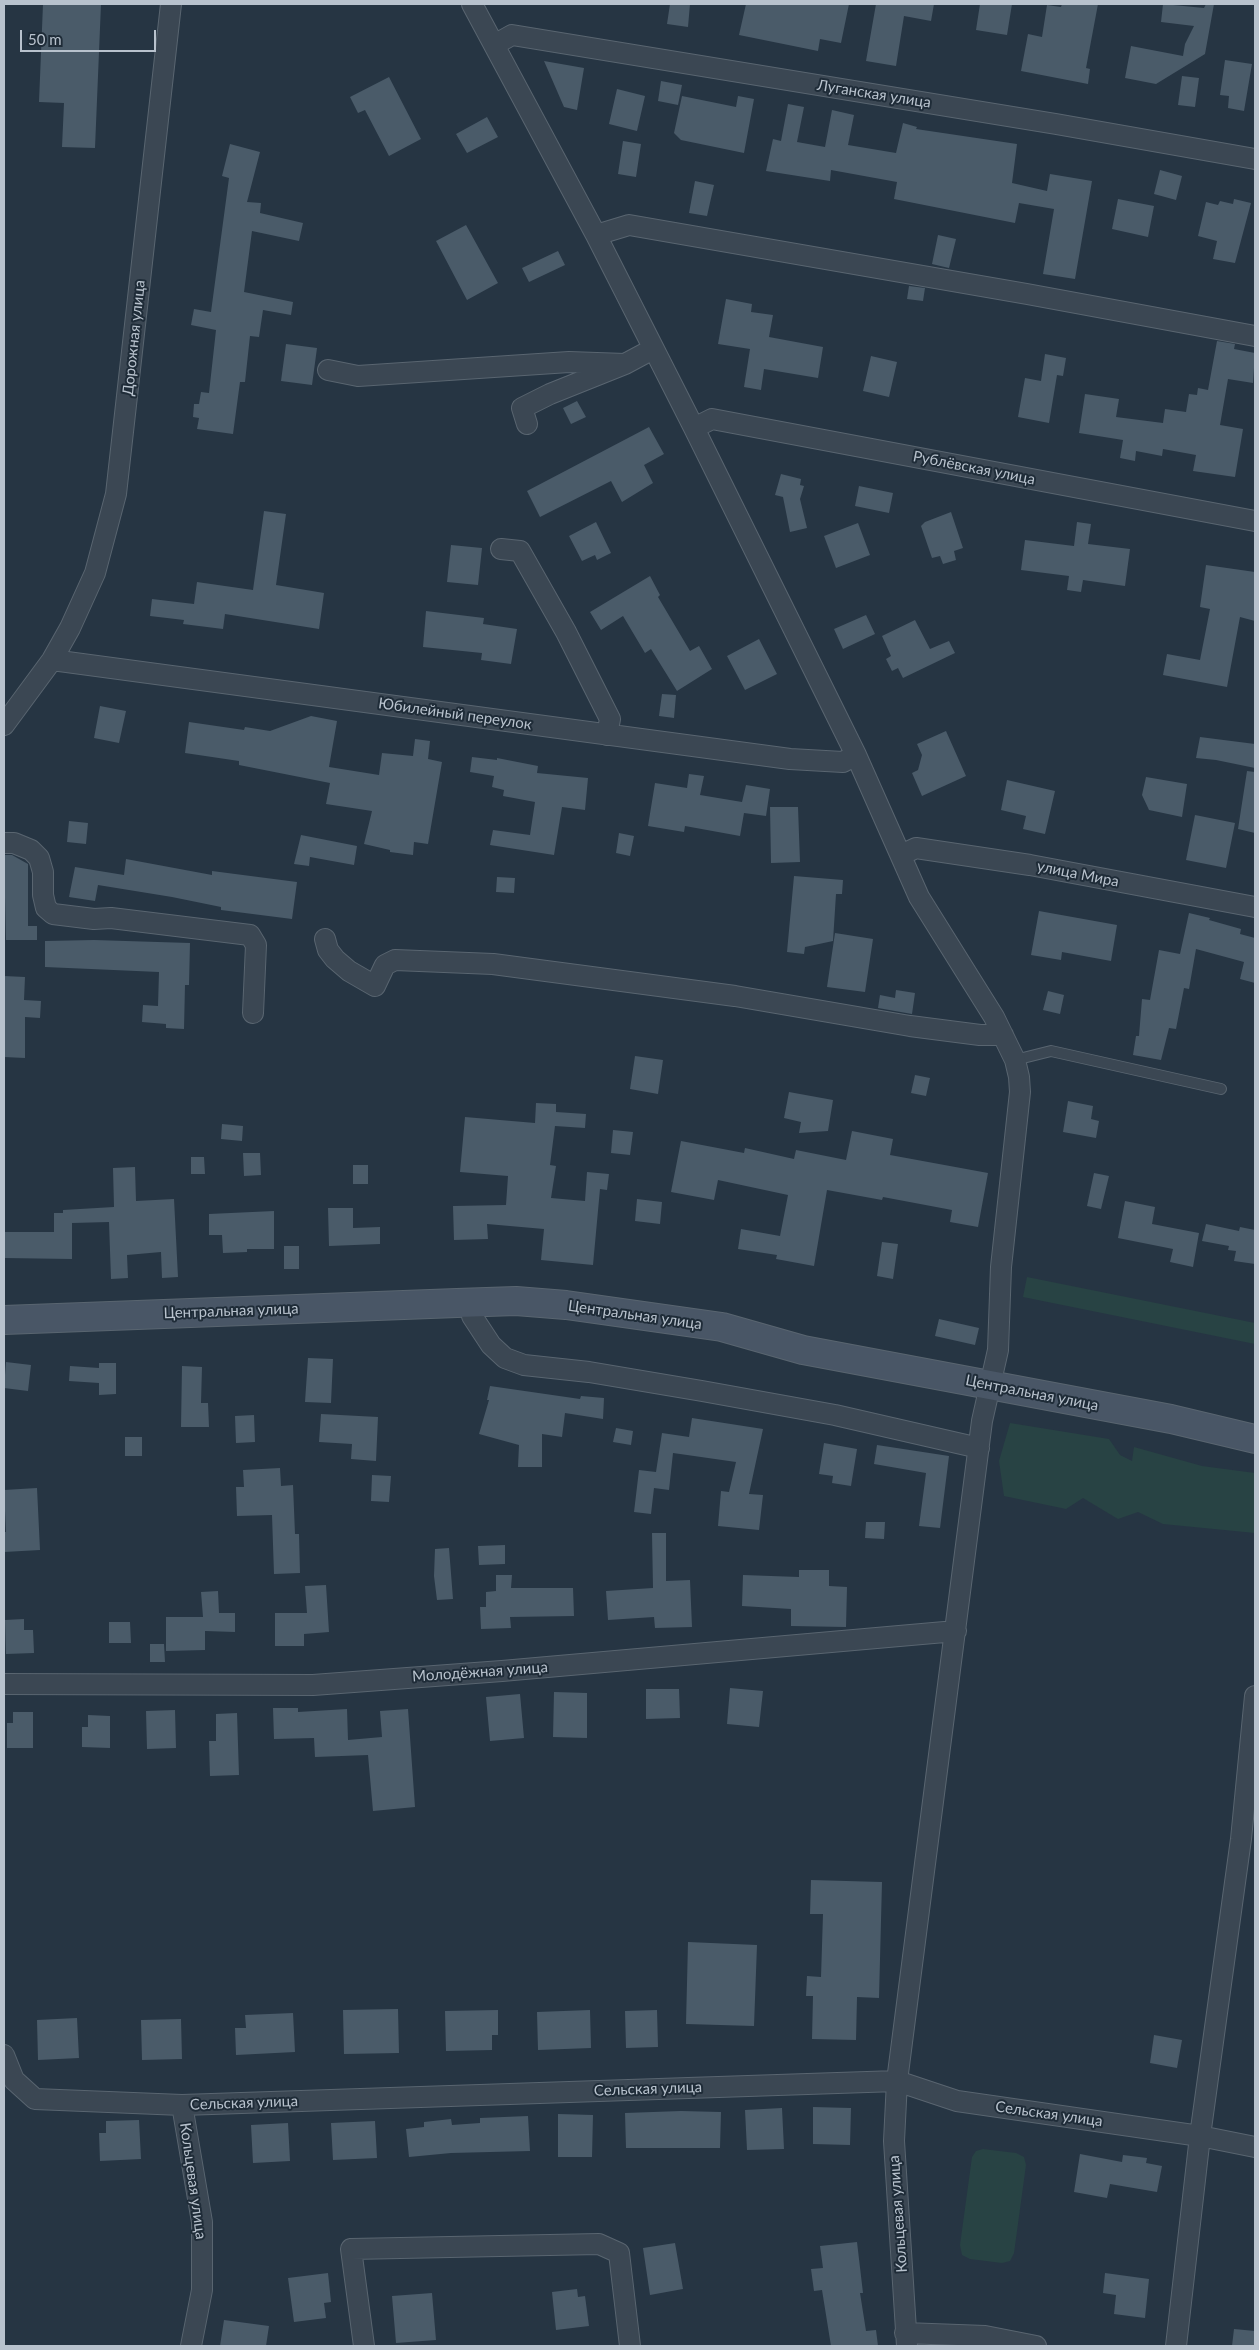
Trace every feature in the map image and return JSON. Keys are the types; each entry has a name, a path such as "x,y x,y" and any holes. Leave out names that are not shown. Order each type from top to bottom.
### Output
{"street":[{"name":"Дорожная улица","path":"4,725 52,660 70,628 95,573 116,494 170,4"},
{"name":"Кольцевая улица","path":"472,4 596,235 694,428 856,755 919,897 952,947 1003,1035 1015,1060 1020,1092 1001,1267 998,1350 978,1448 898,2081 894,2141 906,2340"},
{"name":"Луганская улица","path":"494,46 512,35 1056,124 1255,159"},
{"path":"596,235 629,225 1018,292 1255,336"},
{"path":"527,424 522,408 550,394 625,364 654,349"},
{"path":"328,370 358,376 569,362 625,364"},
{"name":"Рублёвская улица","path":"694,428 712,419 1255,521"},
{"path":"501,549 520,551 566,632 610,719 607,735"},
{"name":"Юбилейный переулок","path":"52,660 790,759 843,762 856,755"},
{"path":"4,843 14,843 31,850 39,858 43,872 43,895 46,908 53,914 94,919 110,918 250,935 256,945 253,1014"},
{"name":"улица Мира","path":"901,855 916,848 1030,865 1255,907"},
{"path":"325,940 328,950 335,959 349,971 375,986 384,965 395,960 493,964 735,996 910,1026 980,1035 1003,1035"},
{"name":"Центральная улица","path":"4,1320 471,1302 516,1301 566,1305 722,1327 803,1350 1171,1419 1255,1439"},
{"path":"471,1302 472,1316 490,1345 505,1358 524,1365 589,1372 835,1415 978,1448"},
{"name":"Молодёжная улица","path":"4,1684 313,1685 522,1669 956,1631"},
{"path":"1176,2346 1200,2136 1248,1841 1255,1696"},
{"name":"Сельская улица","path":"4,2055 14,2080 35,2099 182,2105 898,2081 957,2101 1200,2136 1255,2147"},
{"name":"Кольцевая улица","path":"182,2105 202,2222 202,2290 191,2346"},
{"path":"364,2346 352,2249 599,2244 619,2253 630,2346"},
{"path":"906,2340 985,2336 1036,2346"}],"lane":[{"path":"1015,1060 1052,1051 1221,1090"}],"green space":[{"path":"1027,1277 1255,1323 1255,1344 1023,1297"},
{"path":"1010,1423 1109,1439 1120,1455 1132,1461 1134,1447 1202,1466 1255,1473 1255,1533 1163,1524 1138,1512 1118,1519 1083,1498 1066,1509 1004,1496 999,1461"},
{"path":"983,2149 1016,2153 1024,2157 1026,2165 1014,2253 1010,2261 1002,2263 970,2259 962,2255 960,2245 972,2157 976,2151"}],"building":[{"path":"43,4 101,4 95,148 62,147 64,103 39,102"},
{"path":"670,4 690,4 688,27 667,24"},
{"path":"746,4 849,4 841,43 820,39 818,51 739,35"},
{"path":"876,4 934,4 931,21 904,16 896,66 866,61"},
{"path":"980,4 1012,4 1007,35 976,30"},
{"path":"1062,4 1098,4 1086,68 1090,69 1088,84 1021,71 1028,34 1042,37 1047,5 1061,7"},
{"path":"1163,4 1204,8 1206,4 1214,4 1205,54 1156,84 1125,78 1131,46 1183,56 1185,44 1194,26 1161,22"},
{"path":"1225,60 1252,64 1244,111 1228,108 1229,96 1220,95"},
{"path":"544,61 584,68 577,110 564,107"},
{"path":"1182,76 1199,78 1195,107 1178,105"},
{"path":"389,77 421,139 389,156 365,110 358,113 350,97"},
{"path":"661,81 682,85 678,105 658,101"},
{"path":"617,89 645,96 637,131 609,124"},
{"path":"682,96 736,107 738,96 754,99 744,153 681,140 674,133"},
{"path":"788,104 804,107 797,142 825,147 832,110 854,115 848,145 896,153 903,123 917,127 916,129 1017,144 1012,183 1047,191 1050,174 1092,181 1075,279 1043,274 1054,209 1019,203 1015,223 894,199 897,182 831,170 830,181 766,171 773,139 781,141"},
{"path":"487,117 498,137 467,153 456,134"},
{"path":"623,141 641,144 636,177 618,174"},
{"path":"230,144 260,152 247,202 261,203 260,213 303,223 299,241 252,231 244,292 293,302 291,315 263,310 259,337 250,336 245,382 240,382 233,434 197,429 199,418 193,417 194,404 199,404 201,392 209,393 216,330 191,325 194,309 211,312 229,178 222,176"},
{"path":"1160,170 1182,176 1176,200 1154,194"},
{"path":"695,181 714,185 707,216 689,213"},
{"path":"1118,199 1154,206 1148,237 1112,229"},
{"path":"1234,199 1251,203 1235,263 1213,259 1217,241 1198,236 1206,202 1218,205 1220,201 1233,204"},
{"path":"466,225 498,283 467,300 436,241"},
{"path":"938,235 956,239 949,268 932,264"},
{"path":"558,251 565,265 529,282 522,268"},
{"path":"909,286 925,288 923,301 907,299"},
{"path":"726,299 752,304 751,312 773,315 769,337 823,347 818,378 764,369 761,390 744,387 750,349 718,344"},
{"path":"1217,341 1235,344 1234,349 1255,353 1253,383 1228,379 1220,425 1243,429 1235,477 1193,471 1196,455 1163,449 1162,456 1136,451 1135,461 1120,458 1123,440 1079,433 1085,394 1119,399 1116,417 1163,423 1165,409 1186,412 1189,394 1197,395 1198,388 1208,390"},
{"path":"286,344 317,348 312,385 281,381"},
{"path":"1045,354 1066,358 1063,376 1057,375 1049,423 1018,417 1025,378 1041,381"},
{"path":"871,356 897,362 889,397 863,391"},
{"path":"577,401 586,417 571,424 563,408"},
{"path":"649,427 664,454 644,465 653,483 622,502 611,481 540,517 527,491"},
{"path":"781,474 801,479 800,485 804,486 800,499 807,528 790,532 783,497 775,495"},
{"path":"859,486 893,493 889,513 855,506"},
{"path":"264,511 286,514 276,585 324,593 319,629 225,614 223,629 183,624 184,620 150,616 152,599 194,604 197,582 253,590"},
{"path":"951,512 963,548 954,551 956,560 943,564 940,556 932,558 921,526 925,522"},
{"path":"596,522 611,553 597,560 595,555 582,561 569,536"},
{"path":"1077,522 1091,524 1088,544 1130,549 1125,586 1083,580 1081,592 1067,590 1069,576 1021,570 1025,540 1074,546"},
{"path":"858,523 870,555 836,568 824,536"},
{"path":"451,545 482,548 478,585 447,582"},
{"path":"1206,565 1255,572 1255,621 1240,617 1227,687 1163,675 1167,654 1200,660 1210,609 1200,607"},
{"path":"650,576 660,595 658,597 690,651 699,646 712,669 677,691 651,649 645,653 623,616 601,630 590,612"},
{"path":"426,611 484,618 483,624 517,629 511,664 481,660 482,653 423,647"},
{"path":"866,615 875,634 843,649 834,629"},
{"path":"915,620 930,649 949,641 955,653 903,678 898,668 892,671 886,659 891,656 882,636"},
{"path":"759,639 777,674 745,690 727,656"},
{"path":"662,694 676,695 674,718 659,716"},
{"path":"100,706 126,711 119,743 94,738"},
{"path":"311,716 337,721 329,767 379,775 382,753 413,756 415,739 430,741 428,759 442,762 428,844 414,842 413,855 390,852 390,850 364,844 372,811 326,804 330,783 239,765 239,761 185,753 189,722 244,730 245,727 270,731"},
{"path":"946,731 966,776 922,796 912,773 918,770 922,755 917,744"},
{"path":"1200,737 1255,744 1255,768 1196,758"},
{"path":"472,757 497,760 497,758 538,766 537,773 588,778 585,810 562,807 554,855 490,845 493,830 530,835 535,802 503,796 504,790 492,787 494,776 470,772"},
{"path":"1247,771 1255,772 1255,833 1238,829"},
{"path":"689,774 704,776 700,795 742,802 746,785 770,789 766,816 744,813 740,836 685,826 684,832 648,826 655,783 687,788"},
{"path":"1146,777 1187,784 1182,817 1149,810 1142,795"},
{"path":"1007,780 1055,791 1045,834 1023,829 1026,816 1001,810"},
{"path":"770,807 798,807 800,862 771,863"},
{"path":"1195,815 1235,823 1226,868 1186,860"},
{"path":"69,821 88,823 86,844 67,842"},
{"path":"619,833 634,836 630,856 616,853"},
{"path":"301,835 357,846 354,865 310,857 309,866 294,864"},
{"path":"4,855 12,855 28,864 28,926 37,926 37,940 6,940"},
{"path":"126,859 212,875 212,871 297,882 292,919 221,910 221,907 172,897 98,885 95,901 69,897 75,867 124,875"},
{"path":"794,876 843,880 842,894 836,894 833,941 805,947 804,954 787,952"},
{"path":"497,877 515,878 514,893 496,892"},
{"path":"1039,911 1117,925 1111,961 1062,952 1061,960 1031,955"},
{"path":"1189,913 1241,929 1240,934 1255,938 1255,983 1240,979 1244,962 1196,949 1189,989 1184,988 1176,1029 1169,1028 1161,1060 1133,1055 1136,1036 1139,1036 1142,999 1150,1000 1159,950 1180,954"},
{"path":"835,933 873,939 865,992 827,987"},
{"path":"94,940 190,943 189,985 185,985 184,1029 166,1028 166,1024 142,1022 143,1005 158,1006 159,972 45,967 45,941"},
{"path":"4,976 25,977 24,1000 41,1001 40,1018 25,1017 25,1058 4,1057"},
{"path":"896,990 915,993 912,1014 878,1008 880,995 895,998"},
{"path":"1048,991 1064,995 1060,1014 1043,1010"},
{"path":"635,1056 663,1060 658,1094 630,1089"},
{"path":"915,1075 930,1078 926,1096 911,1093"},
{"path":"789,1092 833,1100 828,1131 799,1133 801,1122 784,1118"},
{"path":"1068,1101 1093,1106 1091,1119 1099,1121 1096,1138 1063,1132"},
{"path":"536,1103 556,1104 556,1112 586,1114 585,1128 555,1126 550,1165 556,1166 551,1198 585,1201 587,1172 609,1174 607,1190 600,1189 593,1265 541,1260 544,1229 487,1224 488,1239 454,1240 453,1206 506,1205 508,1176 460,1172 465,1117 535,1123"},
{"path":"222,1124 243,1126 242,1141 221,1139"},
{"path":"613,1130 633,1132 630,1155 611,1153"},
{"path":"852,1131 893,1139 890,1155 988,1173 978,1227 950,1222 952,1210 883,1197 882,1200 827,1190 814,1266 776,1259 777,1255 738,1249 741,1229 780,1236 788,1195 718,1180 714,1200 671,1192 681,1141 744,1153 745,1148 794,1159 796,1150 846,1160"},
{"path":"243,1153 260,1153 261,1175 244,1176"},
{"path":"191,1157 204,1157 205,1174 191,1174"},
{"path":"353,1165 368,1165 368,1184 353,1184"},
{"path":"135,1167 136,1201 174,1199 178,1277 162,1278 161,1252 127,1255 128,1278 111,1279 109,1222 72,1223 72,1259 4,1258 4,1232 54,1232 54,1213 63,1213 63,1210 114,1207 113,1168"},
{"path":"1094,1173 1109,1176 1101,1209 1087,1206"},
{"path":"637,1199 662,1202 660,1224 635,1221"},
{"path":"1125,1201 1155,1207 1152,1224 1199,1233 1193,1267 1170,1262 1173,1249 1118,1238"},
{"path":"328,1208 353,1208 353,1228 380,1227 380,1244 329,1246"},
{"path":"274,1211 274,1249 247,1249 247,1252 223,1253 222,1235 209,1235 209,1214"},
{"path":"1206,1224 1239,1231 1240,1227 1255,1230 1255,1264 1234,1261 1236,1251 1228,1250 1229,1246 1202,1241"},
{"path":"882,1242 898,1244 893,1279 877,1276"},
{"path":"284,1246 299,1246 299,1269 284,1269"},
{"path":"939,1319 979,1328 975,1345 935,1336"},
{"path":"308,1358 333,1359 331,1403 305,1402"},
{"path":"6,1362 31,1365 28,1391 4,1388"},
{"path":"99,1363 116,1363 116,1394 99,1395 99,1383 69,1381 70,1366 99,1368"},
{"path":"182,1366 202,1367 201,1403 208,1403 209,1427 181,1427"},
{"path":"490,1386 580,1399 581,1396 604,1398 603,1419 565,1413 562,1437 542,1434 542,1467 518,1467 519,1445 479,1434 489,1400 487,1400"},
{"path":"321,1414 378,1417 376,1461 351,1459 352,1444 319,1442"},
{"path":"254,1415 255,1442 236,1443 235,1416"},
{"path":"692,1418 763,1429 749,1494 763,1495 759,1530 718,1526 721,1491 729,1492 736,1462 673,1453 669,1490 654,1488 651,1514 634,1512 639,1470 656,1472 662,1433 689,1437"},
{"path":"616,1428 633,1431 631,1445 613,1442"},
{"path":"125,1437 142,1437 142,1456 125,1456"},
{"path":"824,1443 857,1449 851,1486 832,1483 833,1476 819,1474"},
{"path":"877,1445 949,1456 940,1528 919,1526 926,1473 874,1464"},
{"path":"280,1468 281,1486 293,1485 295,1534 299,1534 300,1573 274,1574 272,1515 237,1516 236,1487 244,1487 243,1470"},
{"path":"372,1475 391,1476 389,1502 371,1501"},
{"path":"37,1488 40,1550 4,1552 4,1532 6,1532 4,1490"},
{"path":"866,1522 885,1522 884,1539 865,1538"},
{"path":"652,1533 666,1533 666,1581 690,1580 692,1627 655,1628 654,1617 608,1620 606,1591 653,1588"},
{"path":"505,1545 505,1564 479,1565 478,1546"},
{"path":"449,1548 453,1599 437,1600 434,1576 435,1549"},
{"path":"799,1570 829,1570 829,1586 847,1587 846,1627 791,1626 791,1609 742,1606 743,1575 799,1577"},
{"path":"496,1575 512,1575 511,1588 573,1588 574,1616 510,1617 511,1628 481,1629 480,1607 486,1607 486,1592 496,1591"},
{"path":"326,1585 329,1632 304,1634 304,1646 275,1646 275,1613 307,1613 305,1586"},
{"path":"218,1591 219,1613 235,1613 235,1632 205,1631 205,1650 166,1651 166,1617 203,1617 201,1592"},
{"path":"24,1619 24,1630 33,1630 34,1653 6,1654 5,1620"},
{"path":"109,1622 130,1622 131,1643 109,1643"},
{"path":"150,1644 164,1644 165,1662 150,1662"},
{"path":"730,1688 763,1691 759,1727 727,1724"},
{"path":"646,1689 679,1689 680,1718 646,1719"},
{"path":"554,1692 587,1693 587,1738 553,1737"},
{"path":"520,1694 524,1738 490,1741 486,1697"},
{"path":"273,1708 298,1708 298,1712 347,1709 348,1740 382,1737 380,1711 408,1709 415,1807 373,1811 368,1755 315,1757 314,1738 274,1739"},
{"path":"175,1710 176,1748 147,1749 146,1711"},
{"path":"13,1712 33,1712 33,1748 7,1748 7,1723 13,1723"},
{"path":"237,1713 239,1775 210,1776 209,1741 216,1741 216,1714"},
{"path":"88,1715 110,1716 110,1748 82,1747 82,1727 88,1727"},
{"path":"811,1880 882,1882 879,1998 857,1997 856,2040 812,2039 813,1996 806,1996 807,1976 821,1977 823,1914 810,1914"},
{"path":"688,1942 757,1945 754,2026 686,2024"},
{"path":"398,2009 399,2053 344,2054 343,2010"},
{"path":"498,2010 498,2035 492,2035 492,2050 446,2051 445,2011"},
{"path":"590,2010 591,2048 538,2050 537,2012"},
{"path":"657,2010 658,2047 626,2048 625,2011"},
{"path":"293,2013 295,2052 236,2055 235,2028 246,2028 245,2015"},
{"path":"77,2018 79,2058 38,2060 37,2020"},
{"path":"181,2019 182,2059 142,2060 141,2020"},
{"path":"1154,2035 1182,2040 1177,2068 1150,2063"},
{"path":"813,2107 851,2108 850,2145 813,2144"},
{"path":"782,2108 784,2149 747,2150 745,2110"},
{"path":"721,2112 720,2148 626,2148 625,2113"},
{"path":"558,2114 593,2115 592,2157 558,2157"},
{"path":"528,2116 530,2151 451,2153 409,2157 406,2129 424,2127 424,2122 451,2119 452,2125 480,2123 480,2118"},
{"path":"139,2120 141,2159 100,2161 99,2133 106,2133 106,2121"},
{"path":"375,2121 377,2158 333,2160 331,2123"},
{"path":"288,2123 290,2161 253,2163 251,2125"},
{"path":"1080,2154 1122,2162 1123,2155 1147,2158 1146,2163 1162,2166 1157,2192 1110,2184 1107,2198 1074,2192"},
{"path":"857,2242 863,2293 860,2293 866,2331 876,2330 878,2346 831,2346 822,2290 814,2291 811,2269 823,2268 820,2246"},
{"path":"675,2243 683,2289 650,2295 643,2248"},
{"path":"328,2273 331,2302 324,2303 326,2318 294,2322 288,2278"},
{"path":"1105,2273 1149,2279 1145,2318 1114,2314 1116,2295 1103,2293"},
{"path":"577,2289 578,2297 585,2296 589,2326 556,2330 552,2292"},
{"path":"432,2293 436,2340 396,2343 392,2296"},
{"path":"224,2320 269,2326 266,2346 220,2346"},
{"path":"1234,2329 1255,2331 1255,2346 1232,2346"}]}
